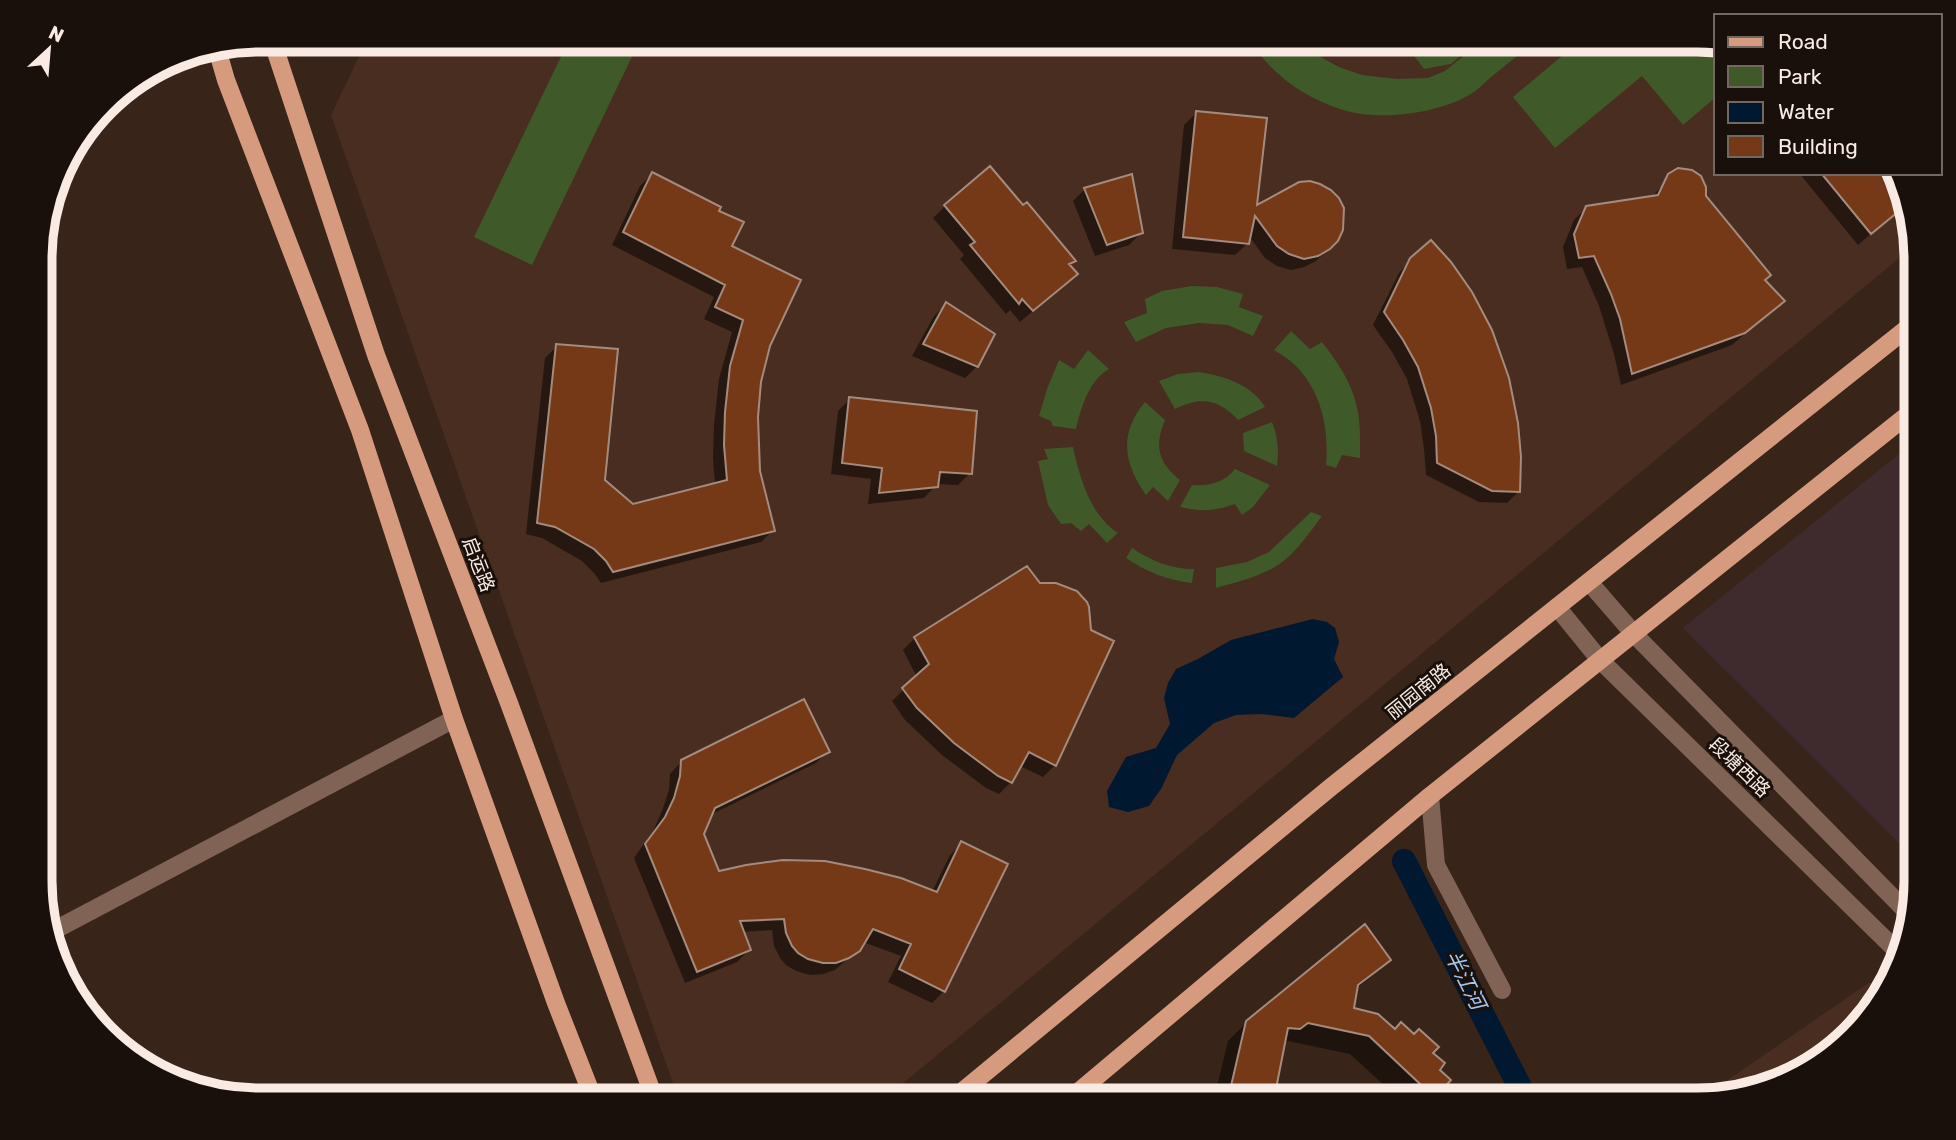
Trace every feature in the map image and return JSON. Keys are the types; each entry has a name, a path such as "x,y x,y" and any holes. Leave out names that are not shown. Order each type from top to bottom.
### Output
{"main road":[{"name":"启运路","path":"276,53 376,355 509,703 650,1088"},
{"path":"219,56 360,430 454,719 589,1088"},
{"name":"丽园南路","path":"967,1088 1331,786 1903,332"},
{"path":"1085,1087 1430,796 1903,419"}],"street":[{"name":"段塘西路","path":"1589,582 1634,634 1902,906"},
{"name":"段塘西路","path":"1557,607 1600,660 1892,946"},
{"path":"59,928 454,719"},
{"path":"1430,796 1436,864 1502,990"}],"shaded area":[{"path":"361,53 1714,53 1714,175 1886,175 1900,219 1903,255 898,1088 675,1088 331,115"},
{"path":"1903,451 1903,847 1683,628"},
{"path":"1870,982 1874,987 1843,1027 1823,1045 1800,1060 1776,1072 1718,1086"}],"green space":[{"path":"1258,52 1314,52 1339,67 1362,75 1396,79 1428,78 1445,71 1468,52 1521,52 1477,89 1456,102 1424,111 1390,115 1357,113 1329,105 1290,84"},
{"path":"1411,52 1465,52 1451,64 1424,69"},
{"path":"1567,52 1714,53 1714,99 1683,125 1642,76 1555,148 1513,97"},
{"path":"563,53 634,53 532,265 474,237"},
{"path":"1192,286 1217,287 1243,294 1239,307 1263,316 1253,336 1228,325 1199,323 1166,328 1136,342 1124,322 1147,313 1145,299 1162,291"},
{"path":"1291,331 1310,349 1322,342 1347,379 1358,411 1360,458 1342,455 1336,468 1326,465 1325,425 1318,400 1306,377 1274,350"},
{"path":"1088,350 1109,369 1091,387 1076,429 1053,426 1051,421 1039,416 1059,360 1074,369"},
{"path":"1199,372 1236,382 1252,392 1265,407 1238,420 1224,408 1209,402 1193,402 1175,409 1159,381 1178,374"},
{"path":"1145,402 1165,420 1160,438 1160,453 1167,467 1180,480 1168,501 1153,487 1146,495 1132,471 1129,460 1127,448 1131,425"},
{"path":"1272,422 1278,444 1277,466 1244,451 1243,433"},
{"path":"1073,447 1093,506 1118,533 1107,543 1089,524 1081,531 1071,523 1061,524 1048,505 1038,461 1048,459 1044,449"},
{"path":"1235,469 1270,485 1253,507 1242,515 1235,504 1208,510 1180,507 1192,485 1216,483"},
{"path":"1311,512 1322,516 1285,560 1256,576 1216,588 1216,568 1247,562 1269,552"},
{"path":"1132,548 1162,563 1177,568 1194,569 1192,583 1166,577 1134,563 1126,558"}],"water":[{"path":"1313,619 1327,622 1335,628 1339,642 1334,659 1343,677 1294,718 1261,714 1236,715 1214,723 1177,755 1161,789 1149,806 1128,812 1109,807 1107,791 1126,757 1156,748 1170,724 1164,698 1176,669 1231,640"}],"building":[{"path":"1196,111 1267,118 1257,205 1299,182 1320,184 1339,198 1344,208 1343,230 1338,241 1318,256 1304,259 1277,246 1255,216 1249,244 1183,237"},
{"path":"990,166 1023,205 1027,202 1076,261 1069,264 1078,274 1033,311 1022,299 1019,304 970,245 975,242 944,205"},
{"path":"1678,168 1692,170 1701,176 1706,187 1706,196 1771,275 1765,280 1785,301 1745,333 1632,374 1620,319 1611,294 1594,256 1579,258 1574,234 1586,206 1658,195 1668,174"},
{"path":"652,172 721,207 719,211 744,222 732,246 801,280 770,346 761,382 758,417 760,471 775,531 613,572 594,549 555,527 537,523 556,344 618,349 605,480 633,504 727,480 725,412 730,366 743,320 715,307 725,285 623,232"},
{"path":"1132,174 1143,233 1107,245 1084,188"},
{"path":"1823,175 1884,175 1888,181 1898,212 1871,234"},
{"path":"1431,240 1472,292 1492,330 1509,378 1518,423 1520,492 1492,491 1437,463 1431,408 1418,367 1384,312 1410,258"},
{"path":"946,302 995,334 978,367 923,344"},
{"path":"849,397 977,411 972,474 940,472 938,487 879,493 882,468 842,463"},
{"path":"1027,566 1040,583 1056,583 1077,591 1089,607 1091,630 1114,641 1056,766 1029,752 1012,783 998,776 954,743 917,708 902,688 929,664 914,637"},
{"path":"804,699 830,752 715,808 704,834 719,871 783,860 825,861 901,878 937,892 961,841 1008,864 945,992 899,969 911,944 873,929 860,951 836,963 823,963 798,953 786,933 784,919 740,921 751,950 697,972 645,844 665,817 674,798 681,760"},
{"path":"1365,924 1391,960 1358,985 1354,1008 1378,1014 1395,1029 1401,1022 1414,1034 1419,1029 1439,1047 1433,1053 1445,1063 1440,1070 1451,1080 1445,1087 1424,1087 1369,1036 1308,1023 1300,1029 1288,1028 1276,1087 1231,1087 1246,1021"}],"waterway":[{"name":"半江河","path":"1404,861 1520,1087"}]}
